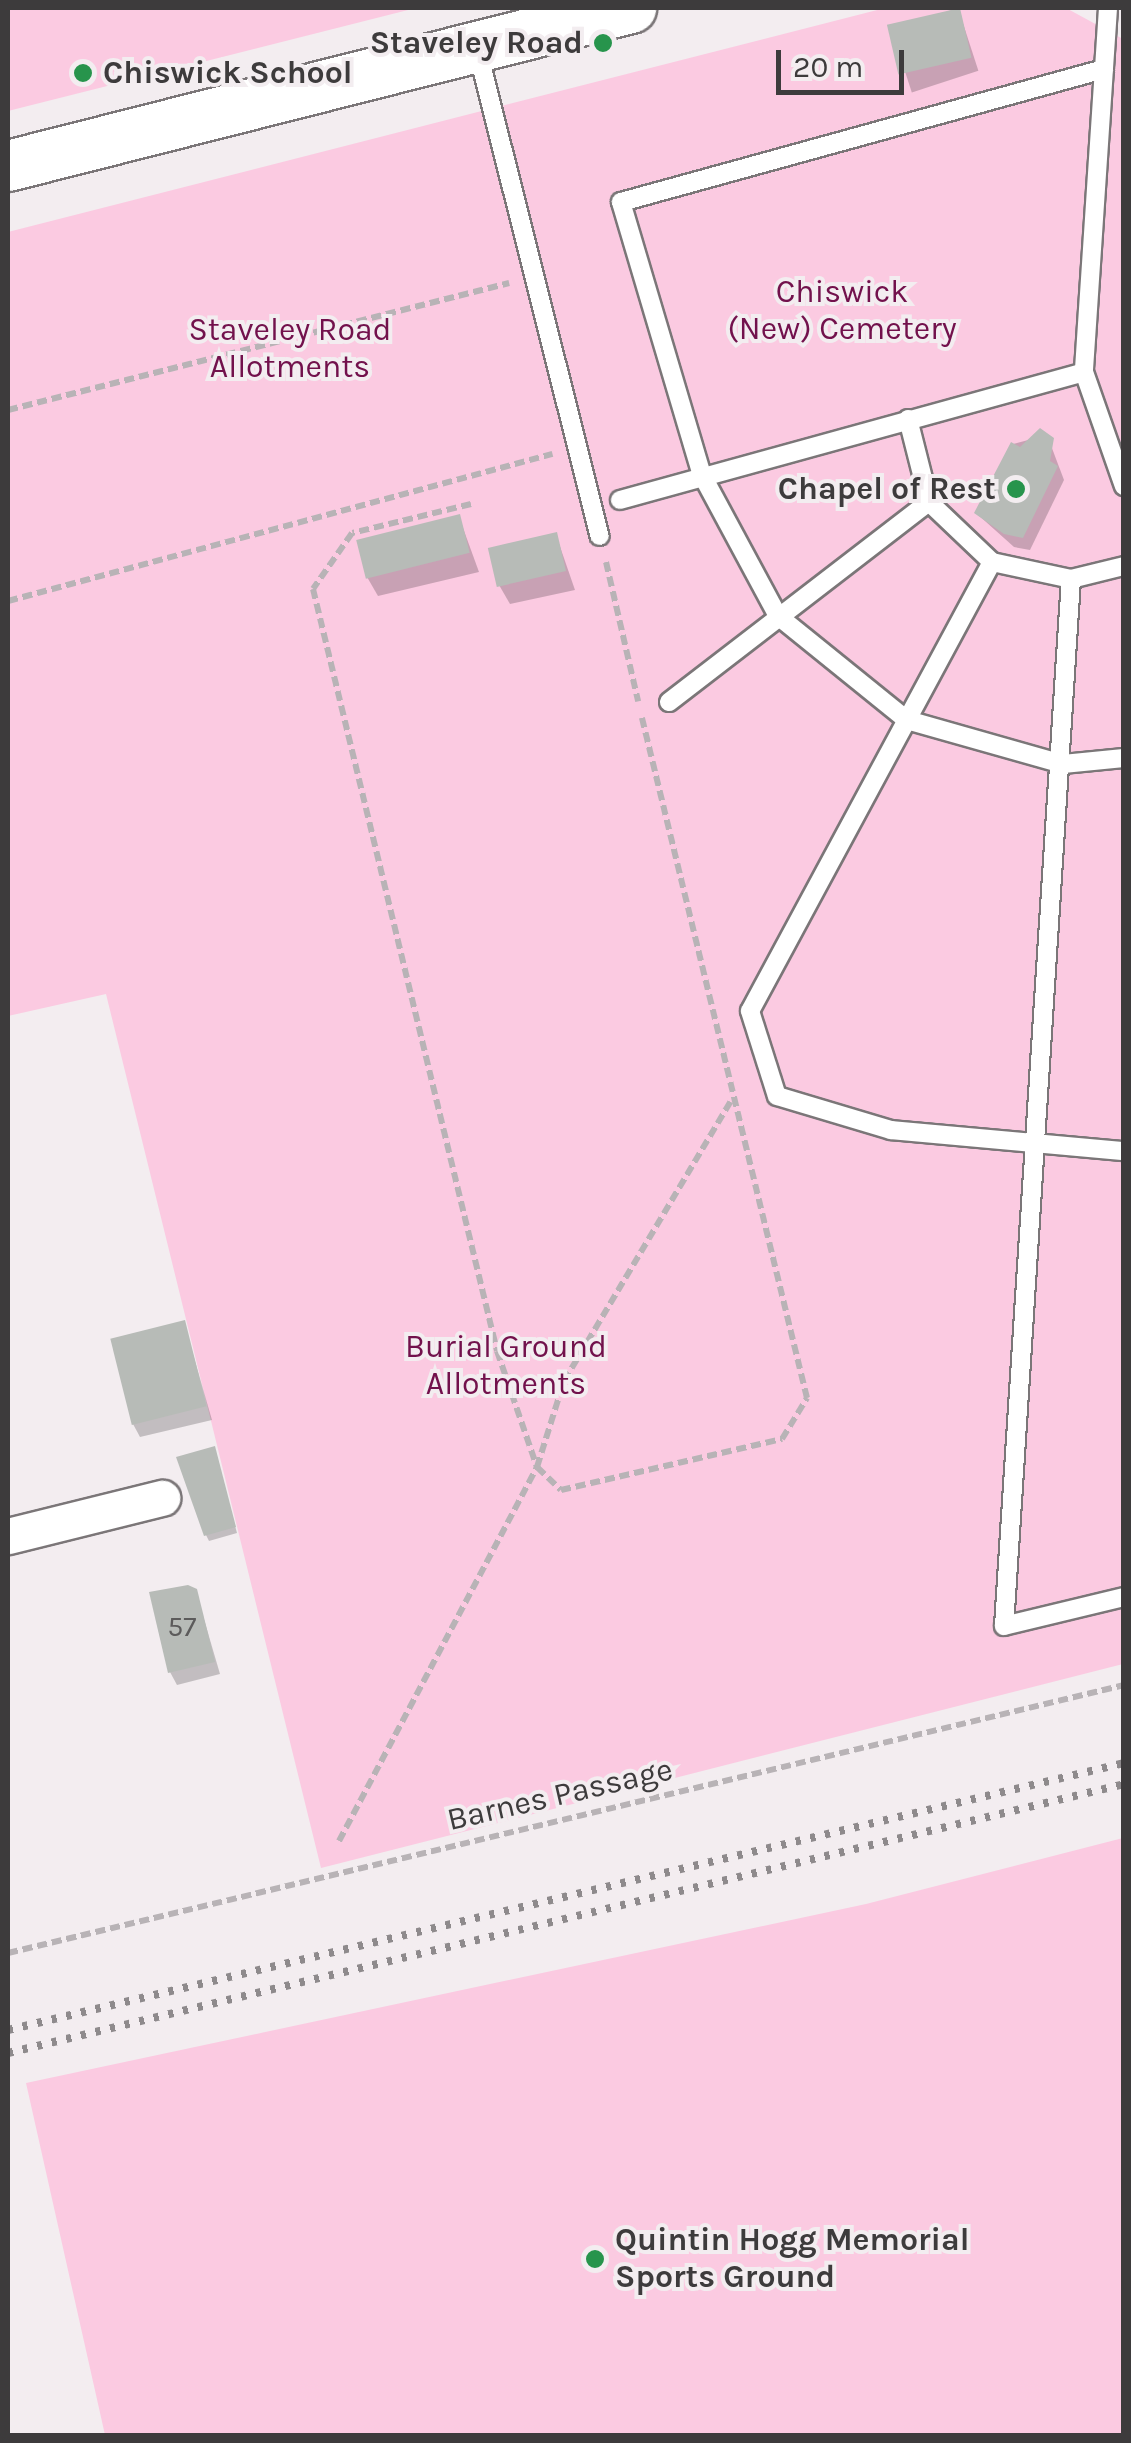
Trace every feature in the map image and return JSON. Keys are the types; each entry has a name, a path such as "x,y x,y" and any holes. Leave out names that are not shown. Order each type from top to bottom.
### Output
{"street":[{"path":"8,166 631,8"},
{"path":"8,1536 162,1498"}],"lane":[{"path":"1108,8 1084,372 1124,486"},
{"path":"476,46 600,536"},
{"path":"1104,69 622,202 702,475 778,616 907,720 1063,764 1124,758"},
{"path":"620,500 1084,372"},
{"path":"908,419 929,502 992,562 1071,579 1124,566"},
{"path":"669,702 929,502"},
{"path":"992,562 750,1012 777,1096 891,1130 1034,1148 1124,1151"},
{"path":"1071,579 1063,764 1004,1626 1124,1597"}],"path":[{"path":"8,410 535,276"},
{"path":"8,601 578,447"},
{"path":"472,504 352,533 313,589 497,1351 538,1468 573,1491 782,1439 800,1421 807,1398 731,1101 600,536"},
{"path":"339,1841 538,1468 564,1380 731,1101"},
{"name":"Barnes Passage","path":"8,1953 1124,1686"}],"green space":[{"name":"Chiswick School","path":"8,8 416,8 8,111"},
{"path":"885,8 1066,8 1123,39 1123,1664 321,1868 106,994 8,1016 8,232"},
{"name":"Quintin Hogg Memorial Sports Ground","path":"1123,1838 1123,2435 105,2435 26,2083 866,1904"}],"building":[{"path":"960,8 971,58 898,75 887,25"},
{"name":"Chapel of Rest","path":"1040,428 1054,438 1050,461 1058,466 1023,538 1004,534 974,513 1011,442 1020,447"},
{"path":"460,514 470,553 366,579 356,540"},
{"path":"557,532 566,571 497,587 488,548"},
{"path":"185,1320 207,1406 132,1425 110,1339"},
{"path":"215,1446 236,1527 204,1536 176,1457"},
{"path":"188,1585 197,1589 215,1662 168,1673 149,1592"}],"railway":[{"path":"8,2030 1124,1763"},
{"path":"8,2053 1124,1784"}],"place":[{"name":"Staveley Road","path":"603,43"},
{"name":"Chiswick School","path":"83,73"},
{"name":"Chapel of Rest","path":"1016,489"},
{"name":"Quintin Hogg Memorial Sports Ground","path":"595,2259"}],"park label":[{"name":"Chiswick (New) Cemetery","path":"842,312"},
{"name":"Staveley Road Allotments","path":"290,350"},
{"name":"Burial Ground Allotments","path":"506,1366"}]}
